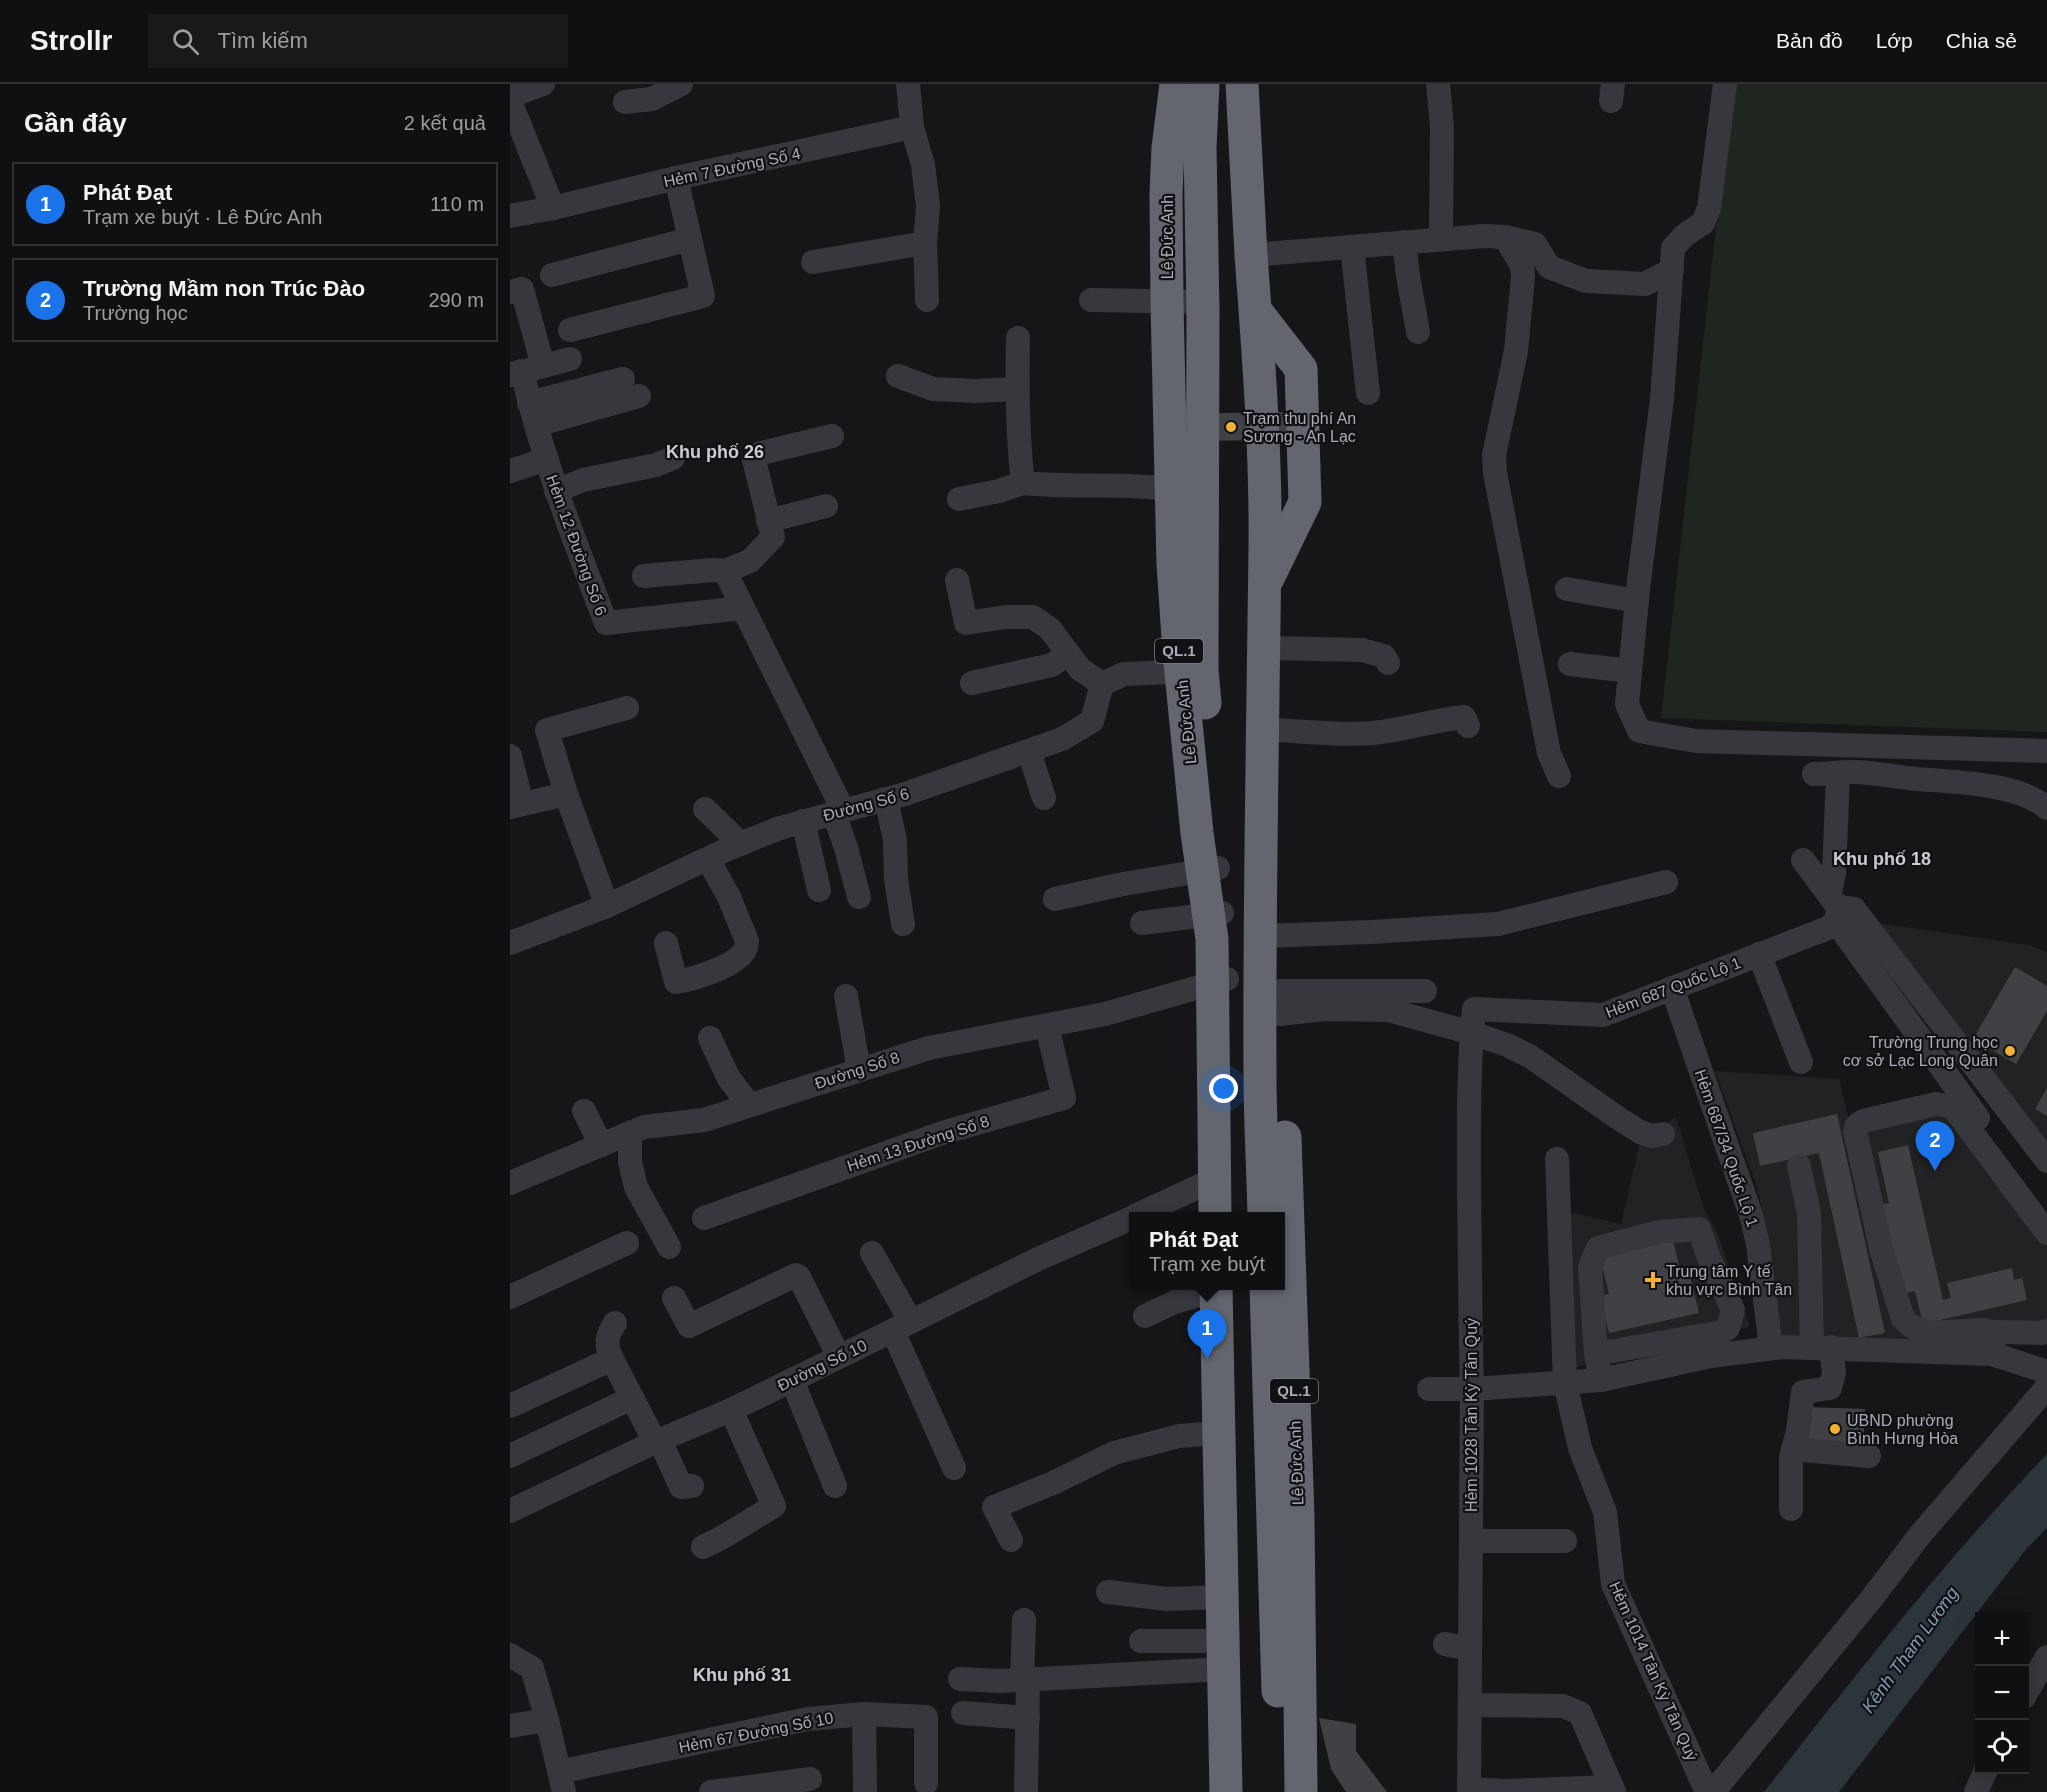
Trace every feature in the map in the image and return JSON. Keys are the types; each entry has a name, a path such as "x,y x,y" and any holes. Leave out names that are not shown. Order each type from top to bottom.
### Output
{"highway":[{"name":"Lê Đức Anh","path":"1176,84 1167,171 1167,303 1173,564 1192,671 1215,914 1232,1212"},
{"name":"Lê Đức Anh","path":"1192,671 1203,302 1200,147 1203,84"},
{"name":"QL.1","path":"1242,84 1263,432 1265,648 1262,730 1260,1076 1264,1212"},
{"name":"QL.1","path":"1261,936 1280,1002"},
{"name":"Lê Đức Anh","path":"1214,1212 1220,980"},
{"name":"Lê Đức Anh","path":"1280,1002 1282,1212"},
{"path":"1222,1290 1218,1433 1226,1792"},
{"path":"1222,1290 1244,1792"},
{"name":"Lê Đức Anh","path":"1266,1290 1284,1462 1301,1792"},
{"name":"Lê Đức Anh","path":"1283,1290 1284,1462 1278,1700 1283,1792"}],"street":[{"path":"510,96 543,84"},
{"path":"625,102 652,99 681,84"},
{"path":"908,84 912,127 922,165 928,206 925,243 927,300"},
{"path":"1437,84 1442,127 1441,239"},
{"path":"1725,84 1709,207 1703,222 1685,235 1673,248 1662,399 1637,601 1627,704 1639,731 1696,741 2047,751"},
{"path":"510,101 553,208"},
{"name":"Hẻm 7 Đường Số 4","path":"510,216 912,127"},
{"path":"686,176 698,195 695,215"},
{"path":"570,330 703,296 690,239 686,176"},
{"path":"1251,255 1484,236 1504,237 1535,244 1549,267 1586,281 1646,284 1672,270"},
{"path":"1504,237 1522,266 1523,277 1516,351 1494,455 1495,473 1549,753 1559,776"},
{"path":"552,275 690,239"},
{"path":"1404,242 1418,332"},
{"path":"813,262 925,243"},
{"path":"1352,247 1368,393"},
{"name":"Hẻm 12 Đường Số 6","path":"510,292 522,289 525,371 533,414 556,491 606,623 743,608"},
{"path":"1090,300 1203,302"},
{"path":"1018,338 1019,454 1023,483"},
{"path":"525,371 570,359"},
{"path":"898,376 933,389 976,391 1017,389"},
{"path":"533,414 631,388"},
{"path":"644,576 725,571 750,561 773,537 754,460 761,453 832,436"},
{"path":"556,491 583,480 656,465 673,458"},
{"path":"510,471 547,459"},
{"path":"959,499 999,491 1023,483 1058,487 1143,486 1172,489"},
{"path":"768,520 826,506"},
{"path":"725,571 838,811 858,897"},
{"path":"957,580 966,623 1006,617 1033,616 1050,629 1080,669 1102,684 1124,674 1192,671"},
{"path":"1567,589 1637,601"},
{"path":"1265,648 1362,650 1384,656 1388,663"},
{"path":"972,683 1052,665 1068,653"},
{"path":"1570,664 1630,671"},
{"name":"Đường Số 6","path":"510,943 607,906 780,828 906,794 1062,739 1092,721 1102,684"},
{"path":"607,906 566,794 548,730 627,708"},
{"path":"1262,730 1295,730 1332,734 1371,733 1464,717 1468,726"},
{"path":"1029,751 1044,798"},
{"path":"510,756 516,805 566,794"},
{"path":"1814,774 1853,772 1972,783 2029,797 2047,808"},
{"path":"1838,773 1834,874 1839,908"},
{"path":"886,799 895,840 898,896 903,924"},
{"path":"705,809 741,844"},
{"path":"803,821 819,890"},
{"path":"666,943 676,982 720,967 736,959 745,950 747,941 729,897 708,859"},
{"path":"1803,860 1886,970 2047,1161"},
{"path":"1056,899 1118,885 1210,869"},
{"path":"1261,936 1498,924 1666,882"},
{"name":"Hẻm 687 Quốc Lộ 1","path":"1471,1036 1474,1009 1603,1015 1828,928 1839,908"},
{"path":"1142,923 1215,914"},
{"path":"1758,954 1801,1062"},
{"path":"1886,970 2047,1214"},
{"name":"Đường Số 8","path":"510,1183 644,1127 704,1120 929,1048 1105,1014 1220,980"},
{"name":"Hẻm 687/34 Quốc Lộ 1","path":"1672,988 1752,1218 1758,1245 1771,1348"},
{"path":"1280,1002 1425,991"},
{"path":"846,996 859,1070"},
{"path":"1280,1002 1325,1008 1388,1010 1507,1045 1548,1067 1618,1118 1640,1131 1652,1136 1663,1134"},
{"name":"Hẻm 13 Đường Số 8","path":"704,1218 942,1133 1064,1098 1047,1026"},
{"name":"Hẻm 1028 Tân Kỳ Tân Quý","path":"1469,1791 1472,1389 1469,1211 1471,1036"},
{"path":"710,1038 728,1077 749,1104"},
{"path":"2047,1233 1953,1107 1936,1104 1863,1121 1857,1125 1855,1131 1882,1252 1903,1319 1927,1334 1983,1330 1993,1343 2047,1372"},
{"path":"584,1111 601,1145"},
{"path":"630,1133 630,1162 636,1187 669,1247"},
{"name":"Hẻm 1014 Tân Kỳ Tân Quý","path":"1557,1159 1565,1383 1580,1448 1605,1512 1613,1584 1707,1792"},
{"path":"1791,1509 1791,1457 1798,1431 1803,1392 1830,1388 1834,1373 1821,1347 1809,1214 1799,1166"},
{"name":"Đường Số 10","path":"1145,1212 1215,1179"},
{"name":"Đường Số 10","path":"510,1511 657,1441 731,1410 1038,1259 1129,1219"},
{"path":"1596,1354 1722,1332 1728,1328 1733,1311 1709,1258 1699,1228 1658,1232 1598,1248 1590,1267 1596,1354 1601,1380"},
{"path":"510,1297 627,1243"},
{"path":"872,1253 902,1326 954,1468"},
{"path":"674,1298 689,1326 796,1275 839,1357"},
{"path":"1145,1316 1175,1302 1213,1290"},
{"path":"615,1323 607,1336 612,1359 681,1487 692,1486"},
{"path":"1429,1389 1472,1389 1601,1380 1711,1356 1771,1348 1993,1343 2047,1331"},
{"path":"510,1406 612,1359"},
{"path":"792,1380 835,1485"},
{"path":"1713,1792 1872,1598 1920,1535 2047,1387"},
{"path":"510,1456 632,1398"},
{"path":"703,1547 774,1506 731,1410"},
{"path":"1011,1540 994,1507 1053,1483 1114,1453 1179,1436 1218,1433"},
{"path":"1793,1449 1869,1456"},
{"path":"1471,1541 1565,1541"},
{"path":"1108,1592 1167,1599 1223,1597"},
{"path":"1024,1620 1028,1718 1026,1792"},
{"path":"1141,1641 1224,1655"},
{"path":"1445,1644 1470,1649"},
{"path":"510,1655 532,1668 562,1782"},
{"path":"960,1679 1025,1680 1224,1655"},
{"path":"2029,1689 2047,1657"},
{"path":"1469,1791 1613,1790 1580,1713 1563,1706 1470,1705"},
{"path":"963,1713 1028,1718"},
{"path":"864,1714 865,1792"},
{"name":"Hẻm 67 Đường Số 10","path":"562,1782 808,1719 864,1714 926,1717 926,1783"},
{"path":"510,1726 547,1720"},
{"path":"1976,1792 1984,1774"},
{"path":"711,1792 810,1779"}],"shaded area":[{"path":"1732,84 2047,84 2047,732 1661,718"},
{"name":"Trường Trung học cơ sở Lạc Long Quân","path":"1877,923 2028,945 2047,952 2047,1150"},
{"path":"1715,1071 1839,1079 1849,1120 1955,1098 2047,1222 2047,1341 1779,1339 1770,1244 1757,1187"},
{"name":"Trung tâm Y tế khu vực Bình Tân","path":"1676,1117 1704,1209 1718,1234 1750,1327 1575,1367 1569,1212 1621,1224 1641,1138"}],"water":[{"name":"Kênh Tham Lương","path":"2047,1454 2047,1528 2027,1548 1978,1612 1975,1612 1975,1615 1839,1792 1764,1792 1867,1662 2009,1494"}],"building":[{"name":"Trạm thu phí An Sương - An Lạc","path":"1296,412 1297,440 1167,441 1166,414"},
{"path":"2015,967 2047,986 2047,1011 2016,1064 1973,1039"},
{"path":"2047,1088 2047,1116 2035,1109"},
{"path":"1837,1114 1885,1333 1859,1338 1819,1153 1760,1166 1753,1133"},
{"path":"1908,1145 1943,1300 1951,1298 1947,1283 2012,1268 2014,1280 2022,1278 2027,1300 1923,1324 1915,1291 1903,1294 1883,1204 1889,1203 1878,1152"},
{"path":"1672,1236 1682,1278 1690,1276 1699,1313 1609,1333 1600,1296 1609,1294 1599,1253"},
{"name":"UBND phường Bình Hưng Hòa","path":"1807,1407 1865,1409 1863,1451 1805,1448"},
{"path":"1319,1718 1356,1724 1356,1751 1387,1792 1346,1792 1331,1769"}],"place":[{"name":"Trạm thu phí An Sương - An Lạc","path":"1231,427"},
{"name":"Trường Trung học cơ sở Lạc Long Quân","path":"2010,1051"},
{"name":"Trường Mầm non Trúc Đào","path":"1935,1171"},
{"name":"Trung tâm Y tế khu vực Bình Tân","path":"1653,1280"},
{"name":"Phát Đạt","path":"1207,1359"},
{"name":"UBND phường Bình Hưng Hòa","path":"1835,1429"}],"district":[{"name":"Khu phố 26","path":"715,452"},
{"name":"Khu phố 18","path":"1882,859"},
{"name":"Khu phố 31","path":"742,1675"}]}
